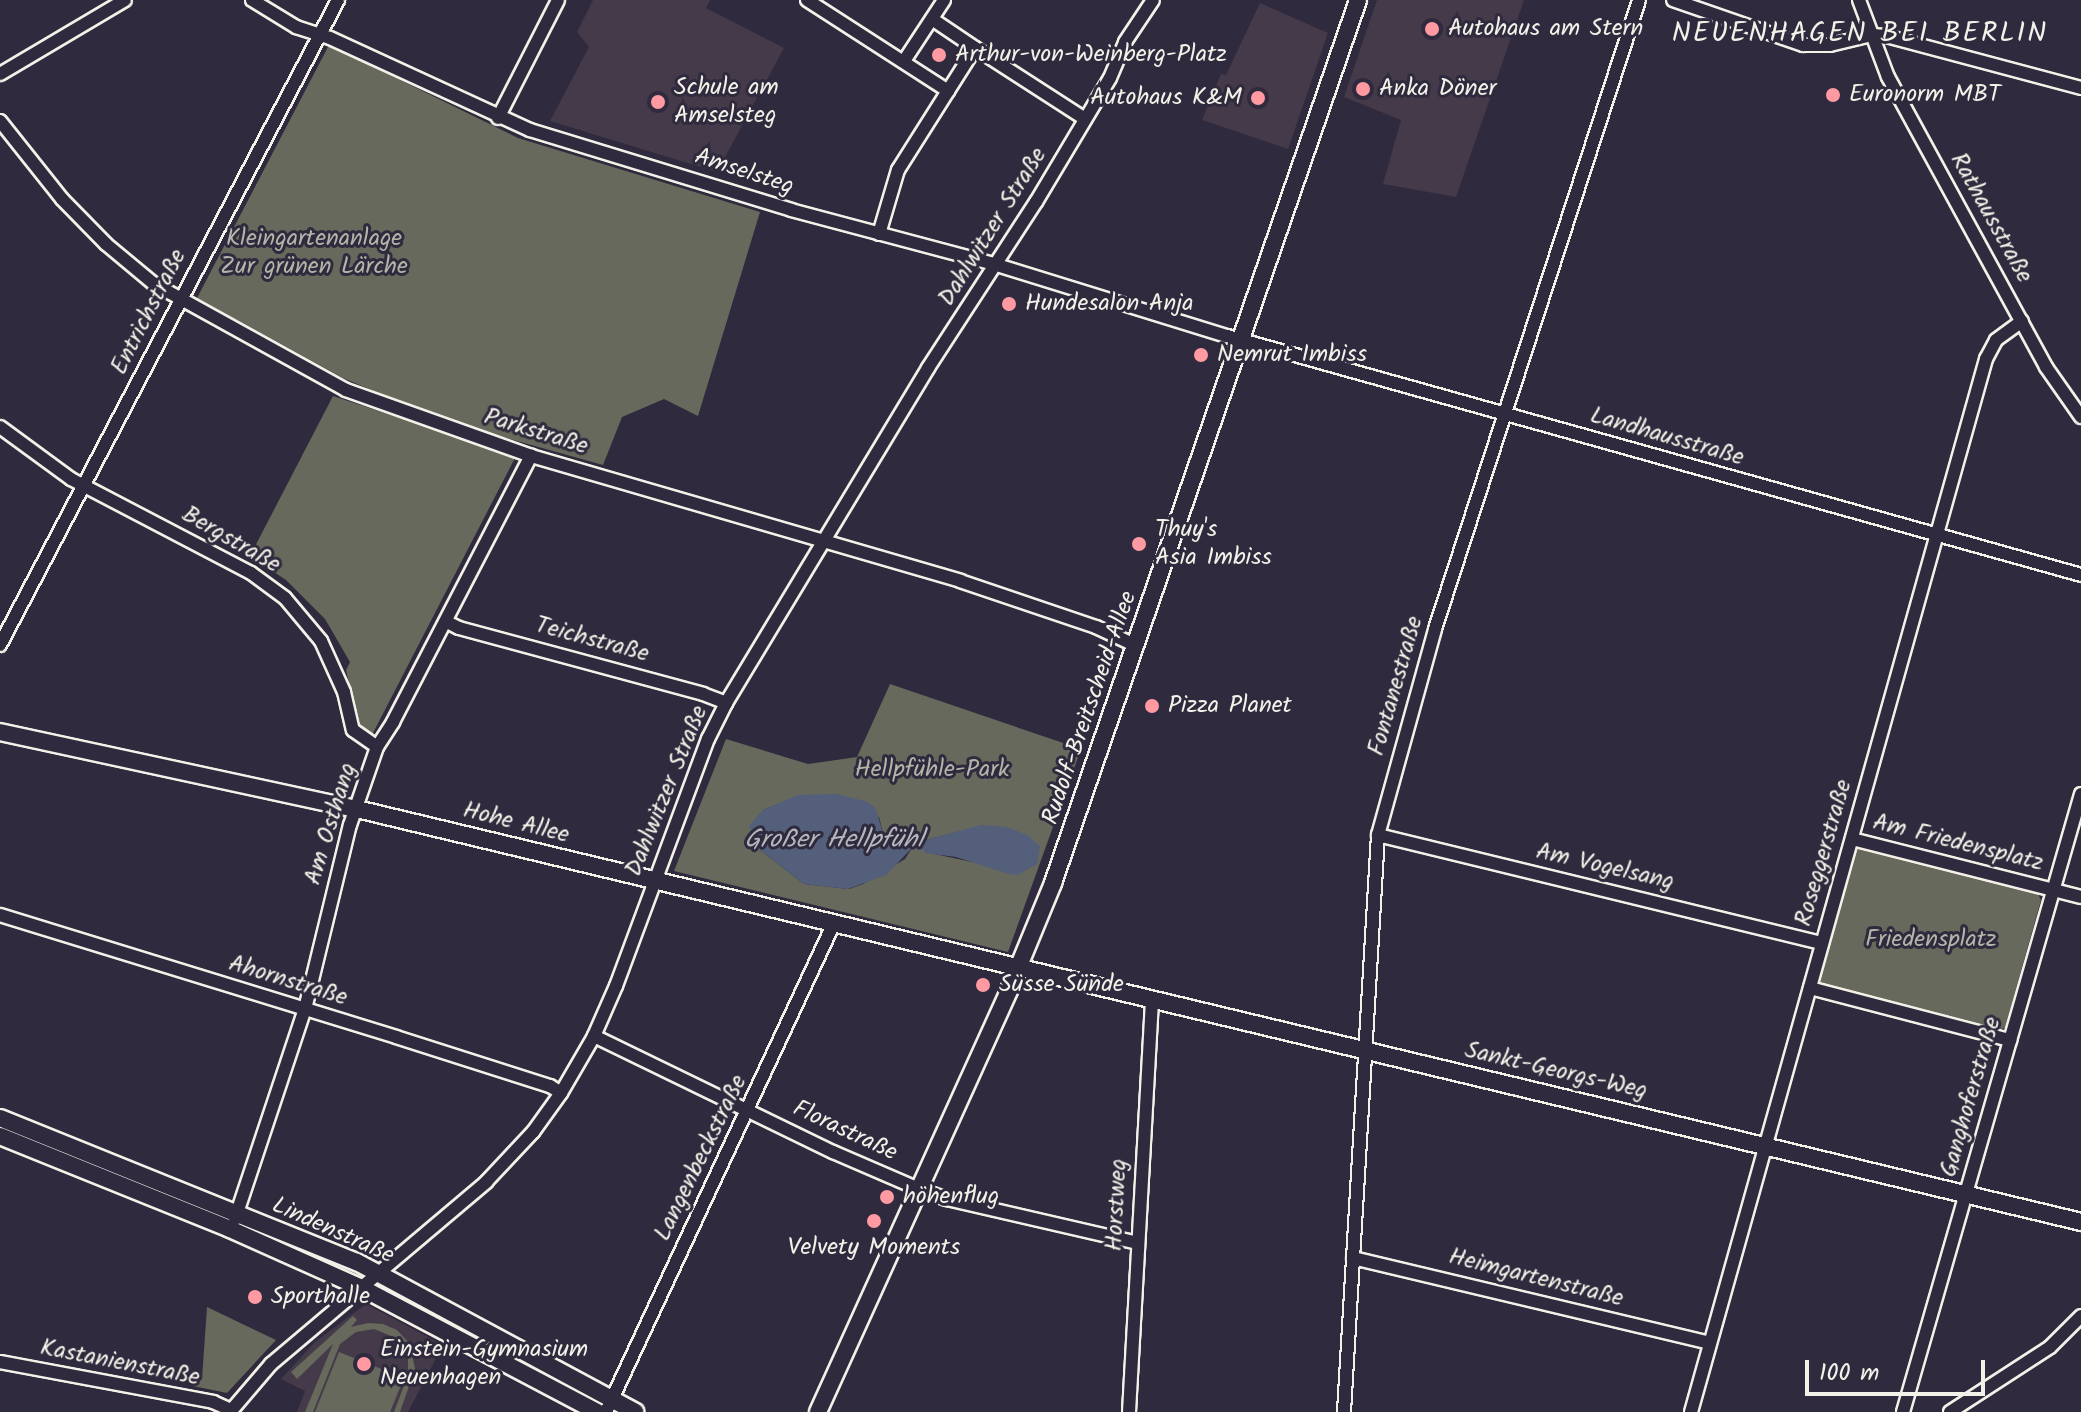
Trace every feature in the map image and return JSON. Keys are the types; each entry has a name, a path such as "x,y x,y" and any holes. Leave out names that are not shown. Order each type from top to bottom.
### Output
{"street":[{"path":"0,74 125,0"},
{"name":"Amselsteg","path":"252,0 266,4 296,27 320,35 498,118 791,210 997,265 1242,340"},
{"name":"Entrichstraße","path":"0,645 338,0"},
{"path":"498,118 558,0"},
{"path":"807,0 948,91"},
{"path":"904,61 944,0"},
{"name":"Dahlwitzer Straße","path":"231,1411 271,1364 486,1182 533,1132 561,1093 594,1036 708,739 726,703 823,539 997,265 1110,78 1125,42 1153,0"},
{"name":"Rudolf-Breitscheid-Allee","path":"818,1412 1019,968 1081,808 1358,0"},
{"name":"Fontanestraße","path":"1344,1412 1378,835 1435,629 1639,0"},
{"path":"1673,0 1803,45 1830,45 1872,35 1916,43 2081,88"},
{"name":"Rathausstraße","path":"1859,0 1888,77 2046,367 2081,417"},
{"path":"932,19 1085,119"},
{"path":"879,234 898,170 975,48"},
{"name":"Parkstraße","path":"0,121 37,170 106,244 180,300 346,390 531,456 823,539 1096,627 1137,646"},
{"name":"Roseggerstraße","path":"1691,1412 1989,348 2003,333 2022,321"},
{"name":"Landhausstraße","path":"1242,340 2081,575"},
{"name":"Bergstraße","path":"0,427 83,486 251,573 285,598 321,641 344,692 353,730 377,747"},
{"name":"Am Osthang","path":"234,1222 305,1009 350,825 377,747 447,622 531,456"},
{"name":"Teichstraße","path":"447,622 459,628 703,694 726,703"},
{"name":"Hohe Allee","path":"0,732 357,809 1019,968"},
{"name":"Ganghoferstraße","path":"1903,1412 2081,794"},
{"name":"Am Vogelsang","path":"1378,835 1822,943"},
{"name":"Am Friedensplatz","path":"1852,839 2081,897"},
{"name":"Ahornstraße","path":"0,915 550,1086 561,1093"},
{"name":"Langenbeckstraße","path":"609,1406 834,923"},
{"name":"Sankt-Georgs-Weg","path":"1019,968 2081,1222"},
{"path":"1810,988 2010,1040"},
{"name":"Horstweg","path":"1129,1412 1152,1000"},
{"name":"Florastraße","path":"594,1036 919,1189 947,1199 1137,1243"},
{"name":"Lindenstraße","path":"0,1118 234,1222 597,1412"},
{"name":"Lindenstraße","path":"0,1136 234,1222 357,1262 609,1406 635,1412"},
{"name":"Heimgartenstraße","path":"1353,1258 1709,1343"},
{"path":"1950,1412 2050,1347 2081,1316"},
{"name":"Kastanienstraße","path":"0,1362 213,1402 231,1411"}],"shaded area":[{"name":"Schule am Amselsteg","path":"593,0 710,0 706,8 784,48 717,172 550,121 589,47 577,32"},
{"path":"1377,0 1524,0 1456,197 1383,184 1401,120 1344,97"},
{"name":"Autohaus K&M","path":"1260,3 1328,33 1288,149 1202,120 1221,74 1226,75"},
{"name":"Einstein-Gymnasium Neuenhagen","path":"366,1304 443,1345 408,1412 297,1412 305,1391 281,1379 315,1342"}],"green space":[{"name":"Kleingartenanlage Zur grünen Lärche","path":"329,45 518,138 760,212 698,416 664,399 622,417 603,465 467,427 388,397 343,378 197,298"},
{"path":"333,396 516,456 372,735 359,726 346,670 350,662 325,619 286,580 250,556"},
{"name":"Hellpfühle-Park","path":"890,684 1081,749 1008,952 674,871 726,739 808,764 857,757","holes":["778,804 879,817 884,837 917,840 905,859 863,884 849,889 804,884 760,850 763,810","981,826 977,863 925,852 926,840"]},
{"name":"Friedensplatz","path":"1856,845 2038,894 2041,900 2005,1028 1992,1031 1821,985 1818,972"},
{"path":"207,1307 276,1340 227,1393 193,1386 202,1379"},
{"path":"353,1316 357,1320 351,1327 383,1324 397,1330 410,1344 415,1369 400,1412 394,1412 408,1375 408,1357 396,1338 374,1329 356,1332 340,1344 313,1412 305,1412 333,1344 297,1379 291,1372"},
{"path":"339,1352 404,1378 390,1412 315,1412"}],"water":[{"name":"Großer Hellpfühl","path":"837,794 868,802 876,809 884,837 917,840 918,847 911,849 886,875 848,889 804,884 760,850 749,826 763,810 798,795"},
{"path":"981,825 1007,827 1027,835 1040,846 1037,864 1018,875 956,857 925,853 926,840"}],"waterway":[{"path":"918,844 925,844"}],"place":[{"name":"Autohaus am Stern","path":"1432,29"},
{"name":"Arthur-von-Weinberg-Platz","path":"939,55"},
{"name":"Anka Döner","path":"1363,89"},
{"name":"Euronorm MBT","path":"1833,95"},
{"name":"Autohaus K&M","path":"1258,98"},
{"name":"Schule am Amselsteg","path":"658,102"},
{"name":"Hundesalon Anja","path":"1009,304"},
{"name":"Nemrut Imbiss","path":"1201,355"},
{"name":"Thuy's Asia Imbiss","path":"1139,544"},
{"name":"Pizza Planet","path":"1152,706"},
{"name":"Süsse Sünde","path":"983,985"},
{"name":"höhenflug","path":"887,1197"},
{"name":"Velvety Moments","path":"874,1221"},
{"name":"Sporthalle","path":"255,1297"},
{"name":"Einstein-Gymnasium Neuenhagen","path":"364,1364"}],"district":[{"name":"NEUENHAGEN BEI BERLIN","path":"1860,34"}]}
